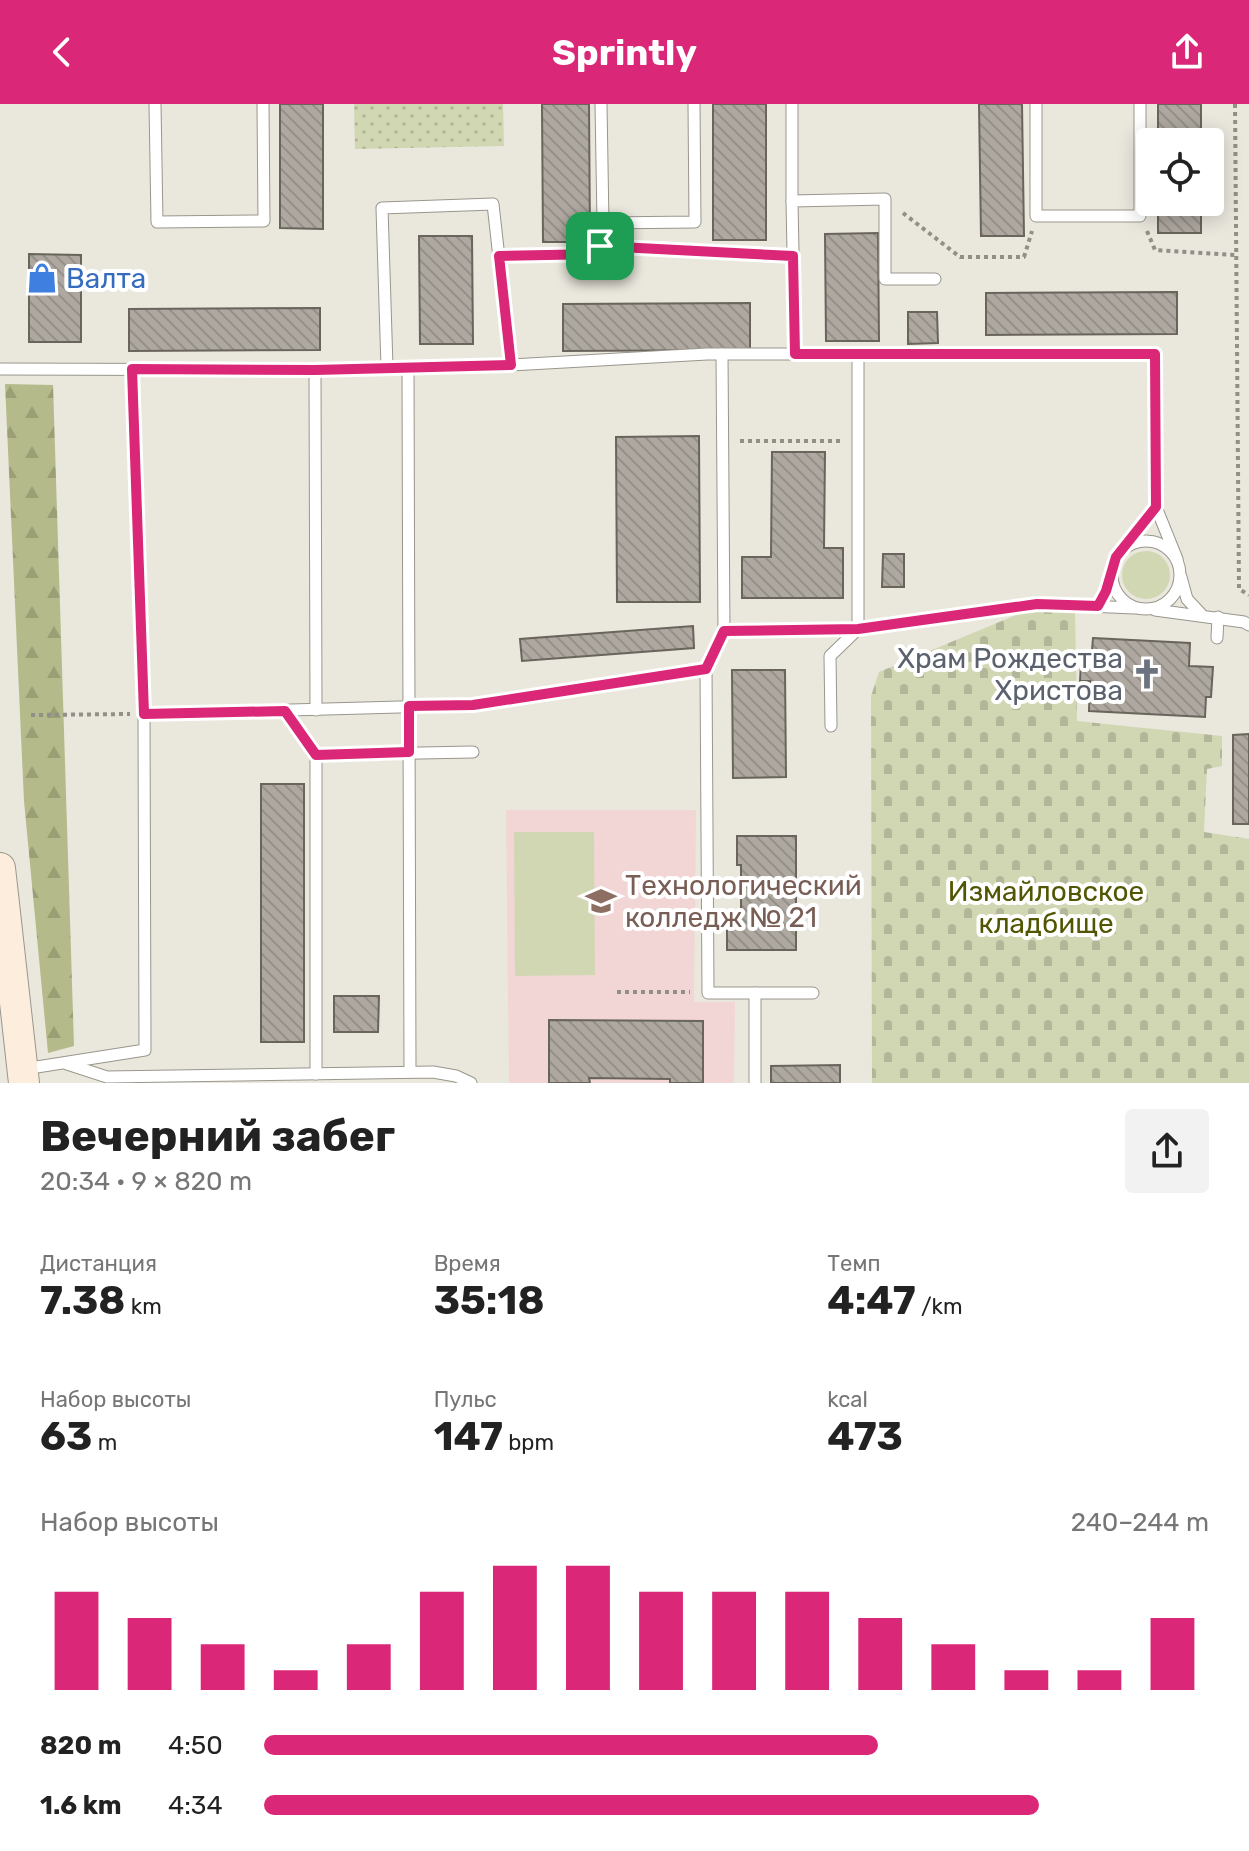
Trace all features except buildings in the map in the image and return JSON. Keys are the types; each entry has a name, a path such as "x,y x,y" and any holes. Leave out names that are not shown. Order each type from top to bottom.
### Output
{"street":[{"path":"0,868 23,1076"}],"lane":[{"path":"155,104 157,222 264,221 263,104"},
{"path":"601,104 603,223 695,222 694,104"},
{"path":"792,104 795,354"},
{"path":"1036,104 1036,216 1136,216"},
{"path":"1140,104 1140,128"},
{"path":"792,201 885,199 885,279 935,279"},
{"path":"387,367 382,208 493,204 511,365"},
{"path":"722,354 724,631 706,669 708,993 813,993"},
{"path":"0,369 315,370 511,365 722,354 1155,354 1156,507 1177,559 1187,599 1201,614"},
{"path":"831,726 830,656 858,629 858,354"},
{"path":"408,367 410,1072"},
{"path":"23,1076 66,1063 145,1050 144,714 132,369"},
{"path":"315,370 316,710"},
{"path":"1098,606 1116,557 1156,507"},
{"path":"1127,546 1141,541 1155,542 1168,548 1177,559"},
{"path":"1111,572 1113,587 1122,600 1141,609 1157,608 1174,595 1180,575"},
{"path":"724,631 858,629 1037,604 1201,614 1249,625"},
{"path":"1217,638 1218,617"},
{"path":"144,714 473,705 706,669"},
{"path":"285,711 316,755 316,1074"},
{"path":"316,755 473,752"},
{"path":"755,993 755,1083"},
{"path":"66,1063 107,1077 433,1072 456,1076 471,1083"}],"path":[{"path":"1235,104 1239,589 1249,595"},
{"path":"885,199 960,257 1024,257 1036,216"},
{"path":"1140,216 1155,250 1236,255"},
{"path":"499,256 599,254 603,223"},
{"path":"600,246 793,256"},
{"path":"723,441 858,440"},
{"path":"31,715 144,714"},
{"path":"617,992 708,993"}],"shaded area":[{"name":"Технологический колледж № 21","path":"506,810 696,810 694,1002 735,1002 734,1083 509,1083"}],"green space":[{"path":"354,104 503,104 504,146 355,149"},
{"path":"5,384 53,385 74,1046 48,1053 24,801"},
{"path":"1146,551 1163,558 1170,575 1163,592 1146,599 1129,592 1122,575 1129,558"},
{"name":"Измайловское кладбище","path":"1028,610 1075,613 1077,721 1222,736 1222,766 1207,769 1204,832 1249,839 1249,1083 872,1083 871,696 879,672"},
{"path":"514,832 594,832 595,975 515,976"}],"place":[{"name":"Валта","path":"42,278"},
{"name":"Храм Рождества Христова","path":"1147,674"},
{"name":"Технологический колледж № 21","path":"601,901"}],"route":[{"path":"600,246 793,256 795,354 1155,354 1156,507 1116,557 1098,606 1037,604 858,629 724,631 706,669 473,705 409,706 409,752 316,755 285,711 144,714 132,369 315,370 511,365 499,256 599,254 600,246"}]}
